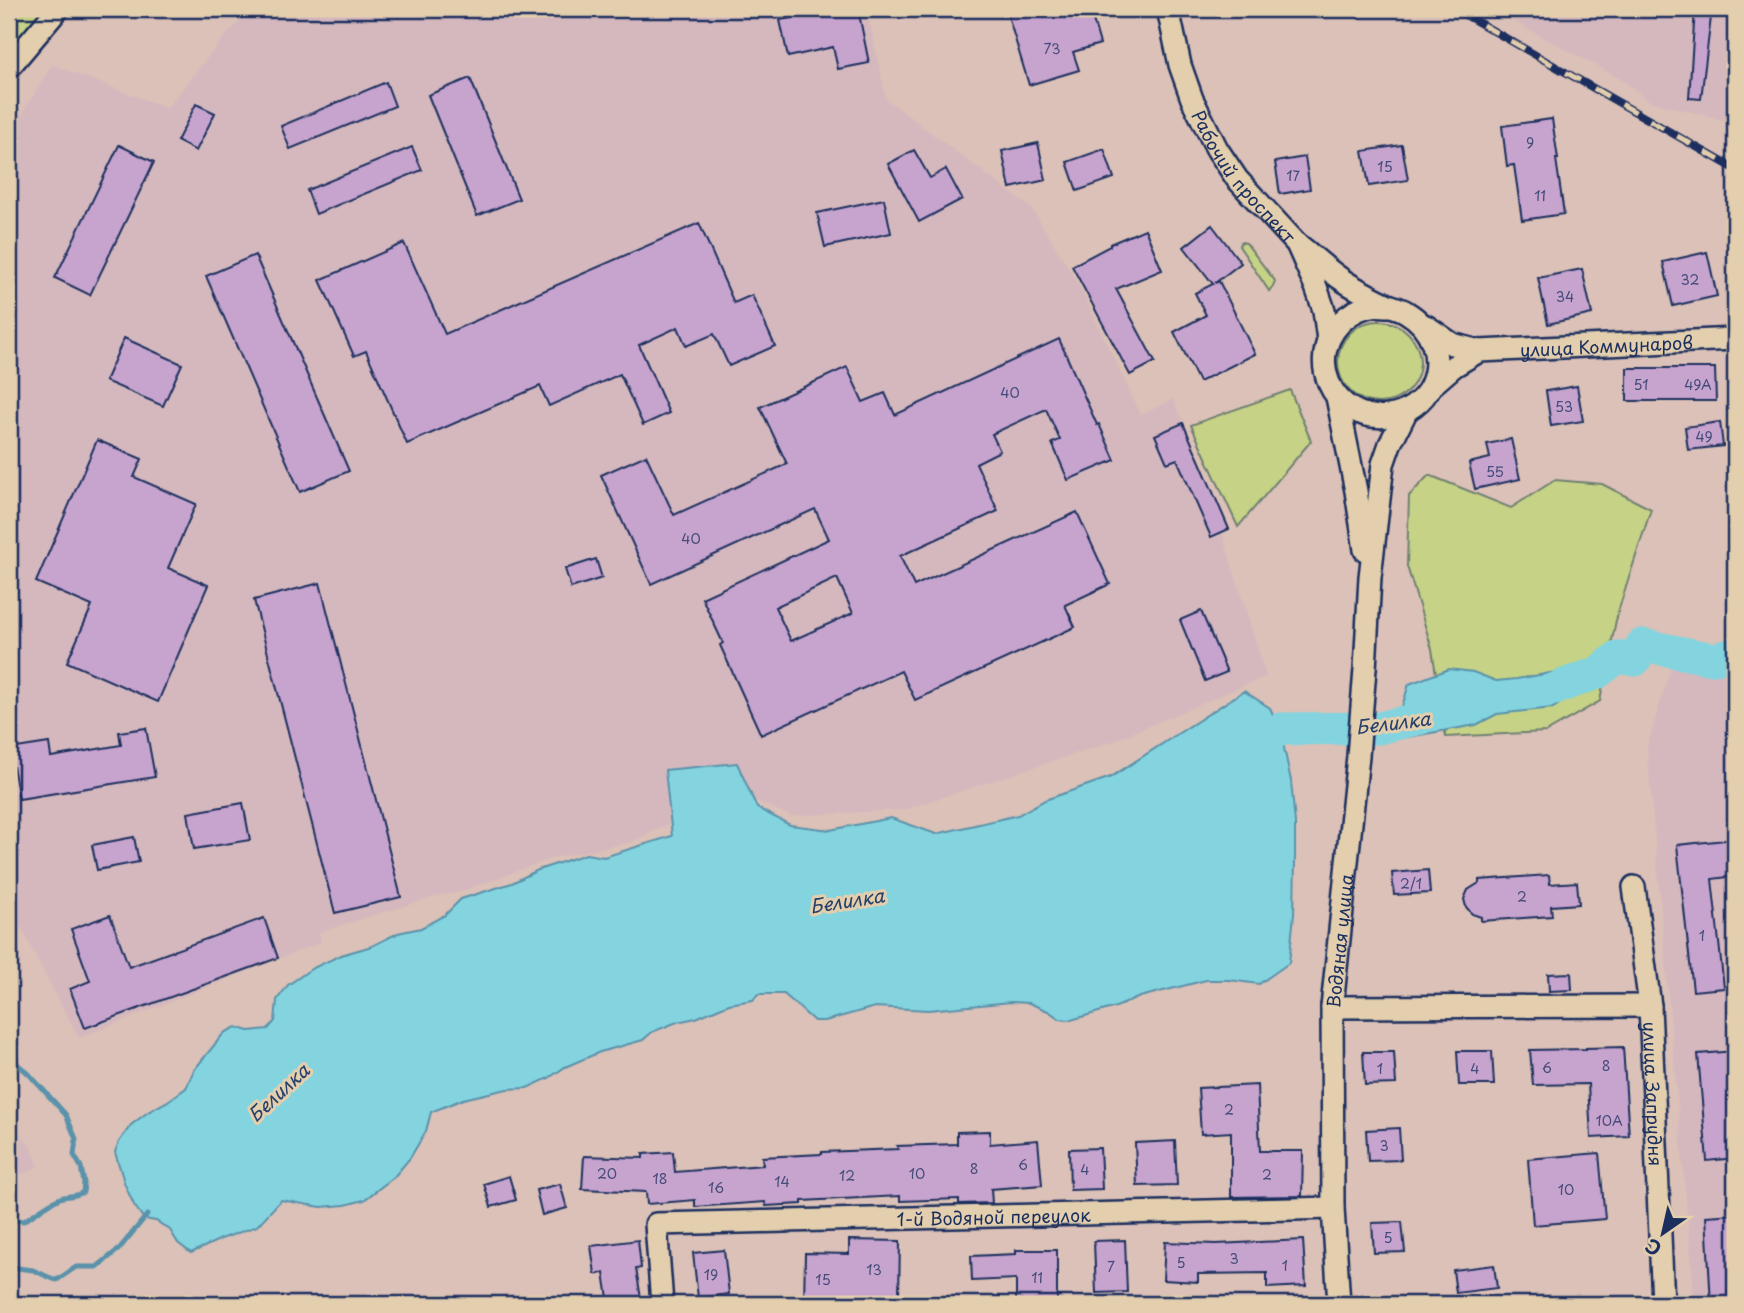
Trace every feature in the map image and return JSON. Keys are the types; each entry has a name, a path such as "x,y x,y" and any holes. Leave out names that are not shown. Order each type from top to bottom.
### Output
{"street":[{"path":"9,67 58,9"},
{"name":"Рабочий проспект","path":"1168,9 1180,65 1192,99 1217,149 1237,179 1297,244 1324,310 1328,340"},
{"path":"1297,244 1344,281 1388,306"},
{"path":"1372,306 1404,310 1452,344 1479,351 1454,366 1407,410 1378,417 1347,407 1328,383 1324,368 1328,340 1339,323 1355,311 1372,306"},
{"path":"1422,324 1431,337 1434,348 1436,364 1431,386"},
{"name":"улица Коммунаров","path":"1479,351 1735,339"},
{"path":"1337,397 1370,577"},
{"path":"1370,577 1383,464 1407,410"},
{"name":"Водяная улица","path":"1339,1304 1334,1208 1332,1007 1358,756 1370,577"},
{"name":"улица Запрудня","path":"1634,887 1650,1006 1662,1304"},
{"path":"1332,1007 1650,1006"},
{"name":"1-й Водяной переулок","path":"662,1304 656,1224 1334,1208"}],"shaded area":[{"path":"251,9 867,9 886,99 1031,208 1078,283 1141,415 1173,399 1229,529 1222,533 1266,676 1111,742 903,810 791,816 758,802 677,820 632,842 553,858 454,894 444,894 319,932 321,942 79,1038 15,917 9,894 9,135 52,65 167,108 221,41"},
{"path":"1491,9 1735,9 1735,123 1650,101 1619,78"},
{"path":"1673,660 1715,667 1735,667 1735,1304 1695,1304 1647,747"},
{"path":"9,1099 12,1101 12,1124 31,1147 38,1165 31,1171 9,1178"}],"green space":[{"path":"9,9 46,9 9,58"},
{"path":"1241,242 1246,243 1275,281 1269,291 1239,246"},
{"path":"1371,321 1387,321 1402,328 1413,339 1420,354 1417,378 1408,391 1387,403 1371,403 1356,396 1345,385 1338,370 1338,354 1345,339 1356,328"},
{"path":"1290,390 1311,441 1238,527 1191,425"},
{"path":"1429,475 1511,508 1555,480 1602,484 1651,509 1617,615 1600,701 1546,732 1446,737 1432,649 1407,566 1409,496"}],"water":[{"path":"1655,637 1691,647 1719,650 1725,645 1735,644 1735,667 1715,667 1673,660 1642,645"},
{"path":"1449,669 1473,672 1496,681 1561,671 1597,673 1553,708 1497,714 1476,725 1408,737 1381,734 1379,728 1400,713 1409,684"},
{"path":"1244,691 1270,708 1280,729 1291,781 1295,823 1294,914 1289,963 1259,984 1206,980 1140,997 1071,1020 1060,1019 1029,1003 1011,1002 928,1010 875,1007 825,1021 814,1021 784,994 758,994 753,1000 729,1004 652,1032 643,1040 600,1052 527,1088 507,1089 463,1099 431,1112 426,1131 410,1158 394,1177 364,1200 321,1207 281,1200 257,1226 191,1253 178,1243 170,1230 156,1221 144,1219 134,1205 115,1152 119,1142 131,1125 186,1088 194,1070 224,1033 236,1027 249,1031 268,1029 275,1021 277,1000 288,985 311,969 398,933 421,928 445,915 461,899 512,883 538,870 586,854 604,857 672,836 665,770 737,763 757,808 790,825 830,830 891,818 936,834 1018,815 1045,800 1111,777"}],"building":[{"path":"791,9 858,9 869,63 838,69 833,47 788,57 780,20 792,18"},
{"path":"1006,9 1090,9 1100,44 1073,52 1079,70 1029,85"},
{"path":"1695,9 1712,9 1701,99 1689,98"},
{"path":"470,78 519,199 477,216 428,95"},
{"path":"386,82 395,106 290,149 281,126"},
{"path":"196,104 215,113 196,151 177,141"},
{"path":"1552,119 1564,214 1522,220 1514,165 1507,166 1502,126"},
{"path":"1038,143 1046,180 1010,188 1002,151"},
{"path":"119,145 154,162 90,295 55,278"},
{"path":"1402,145 1408,180 1369,186 1363,151"},
{"path":"412,147 422,170 316,214 307,190"},
{"path":"1104,149 1114,178 1077,191 1067,162"},
{"path":"914,150 930,178 946,169 962,199 919,222 888,164"},
{"path":"1305,157 1310,189 1280,194 1275,162"},
{"path":"884,199 891,233 825,247 817,213"},
{"path":"699,223 734,303 752,295 775,346 729,366 714,334 686,346 678,327 639,345 669,413 643,425 620,374 549,406 540,386 407,444 366,351 354,356 320,280 404,243 445,334"},
{"path":"1212,225 1241,263 1215,283 1219,281 1255,354 1199,382 1174,332 1206,315 1195,293 1213,284 1184,247"},
{"path":"1145,229 1162,270 1116,289 1155,362 1130,375 1072,266 1110,244"},
{"path":"1707,252 1717,296 1673,306 1663,262"},
{"path":"255,255 349,471 300,492 206,276"},
{"path":"1582,269 1592,314 1548,324 1538,278"},
{"path":"124,338 182,364 163,406 105,381"},
{"path":"1059,339 1115,460 1068,480 1052,443 1060,440 1046,409 992,434 1000,451 976,463 998,511 900,556 914,586 1077,512 1110,584 1065,605 1075,627 915,700 901,671 761,735 702,598 829,539 815,509 651,584 601,475 646,455 674,515 787,464 760,407 847,367 863,402 885,393 895,415","holes":["837,578 853,613 791,641 775,607"]},
{"path":"1627,368 1715,368 1716,401 1627,401"},
{"path":"1577,386 1583,421 1551,426 1546,391"},
{"path":"1720,422 1723,446 1688,450 1685,427"},
{"path":"1183,423 1229,529 1211,537 1177,459 1167,463 1155,435"},
{"path":"1511,439 1520,479 1475,489 1469,463 1490,458 1487,444"},
{"path":"97,440 142,459 134,477 196,504 168,568 208,585 158,702 67,662 92,606 36,582"},
{"path":"596,559 602,578 571,588 565,569"},
{"path":"320,583 401,897 335,913 254,600"},
{"path":"1201,611 1227,672 1205,681 1180,620"},
{"path":"146,728 155,777 19,799 10,749 49,743 51,757 121,745 119,732"},
{"path":"243,803 250,840 194,849 188,813"},
{"path":"134,837 139,862 97,870 92,845"},
{"path":"1735,839 1735,876 1712,879 1724,988 1693,991 1677,845"},
{"path":"1428,870 1430,893 1394,895 1392,873"},
{"path":"1549,875 1550,884 1577,882 1579,904 1551,906 1552,916 1481,921 1481,917 1472,914 1466,907 1464,899 1468,890 1479,883 1479,880"},
{"path":"110,915 129,967 264,918 278,958 85,1028 70,989 90,981 71,929"},
{"path":"1571,973 1572,990 1549,991 1548,974"},
{"path":"1623,1047 1629,1136 1591,1138 1588,1084 1533,1085 1530,1050"},
{"path":"1457,1051 1492,1051 1494,1085 1459,1085"},
{"path":"1735,1051 1735,1158 1707,1161 1698,1054"},
{"path":"1363,1052 1394,1052 1396,1084 1365,1085"},
{"path":"1257,1085 1260,1151 1303,1151 1302,1196 1231,1197 1231,1132 1201,1134 1198,1088"},
{"path":"1399,1128 1401,1160 1368,1161 1366,1130"},
{"path":"990,1131 990,1144 1038,1140 1042,1185 991,1189 992,1203 959,1204 959,1199 900,1201 900,1196 802,1201 802,1204 766,1206 765,1202 695,1207 695,1200 647,1204 646,1192 582,1189 584,1156 643,1158 643,1154 673,1152 675,1172 763,1165 762,1157 957,1144 957,1132"},
{"path":"1175,1141 1177,1185 1137,1186 1135,1143"},
{"path":"1100,1148 1102,1189 1070,1190 1069,1149"},
{"path":"1599,1153 1605,1219 1533,1225 1528,1159"},
{"path":"509,1176 516,1200 491,1207 484,1184"},
{"path":"560,1184 567,1208 542,1215 536,1190"},
{"path":"1735,1214 1735,1304 1711,1304 1706,1216"},
{"path":"1402,1222 1405,1252 1374,1253 1372,1223"},
{"path":"638,1240 641,1268 636,1269 642,1304 609,1304 604,1273 595,1274 591,1246"},
{"path":"849,1240 900,1241 899,1297 842,1297 841,1304 804,1304 805,1253 849,1254"},
{"path":"1125,1240 1127,1292 1096,1293 1094,1241"},
{"path":"1303,1240 1306,1286 1267,1288 1267,1273 1198,1274 1198,1282 1163,1280 1165,1242 1216,1244"},
{"path":"724,1250 729,1294 698,1298 693,1253"},
{"path":"1016,1250 1057,1250 1057,1304 1016,1304 1016,1279 972,1281 971,1256 1016,1254"},
{"path":"1494,1265 1497,1288 1456,1293 1453,1270"}],"waterway":[{"name":"Белилка","path":"1555,689 1597,673 1618,657 1635,660 1642,645 1713,659 1735,654"},
{"name":"Белилка","path":"1243,755 1280,729 1379,728 1421,718"},
{"path":"9,1057 29,1074 66,1115 76,1139 74,1155 81,1167 84,1183 83,1192 60,1198 24,1221 14,1220 9,1215"},
{"name":"Белилка","path":"9,1264 57,1280 76,1267 97,1267 119,1249 147,1215"}],"railway":[{"path":"1455,9 1735,169"}]}
